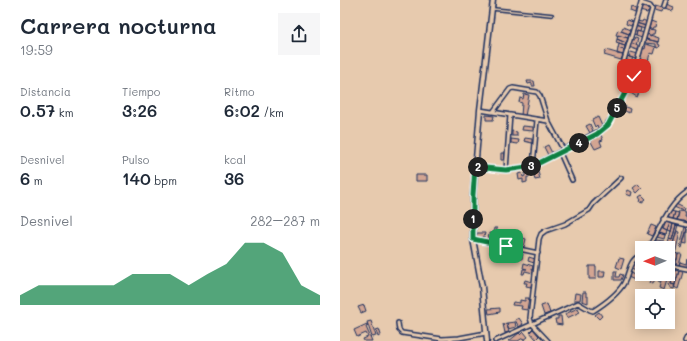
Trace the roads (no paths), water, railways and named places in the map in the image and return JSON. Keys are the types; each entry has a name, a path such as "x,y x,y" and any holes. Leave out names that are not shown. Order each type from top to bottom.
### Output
{"main road":[{"path":"487,341 482,287 473,239 473,195 480,110 493,0"}],"street":[{"path":"664,6 666,0"},
{"path":"475,167 506,170 533,166 603,130 614,116 634,76 652,9 650,6 641,2 624,60"},
{"path":"493,112 510,89 513,88 537,92 540,96 548,121 564,151"},
{"path":"480,110 548,121"},
{"path":"506,170 510,115"},
{"path":"533,166 536,120"},
{"path":"560,152 572,180"},
{"path":"548,341 532,324 530,313 539,239 545,231 575,219 589,210 593,204 622,178"},
{"path":"652,241 663,219 677,199 687,192"},
{"path":"663,219 687,225"},
{"path":"473,239 538,253"},
{"path":"495,341 578,303 593,311 613,296 624,283 628,268 635,259"},
{"path":"675,267 687,270"},
{"path":"398,323 398,330 402,333 442,339 486,334"},
{"path":"685,341 687,337"}],"lane":[{"path":"493,10 552,15"}]}
